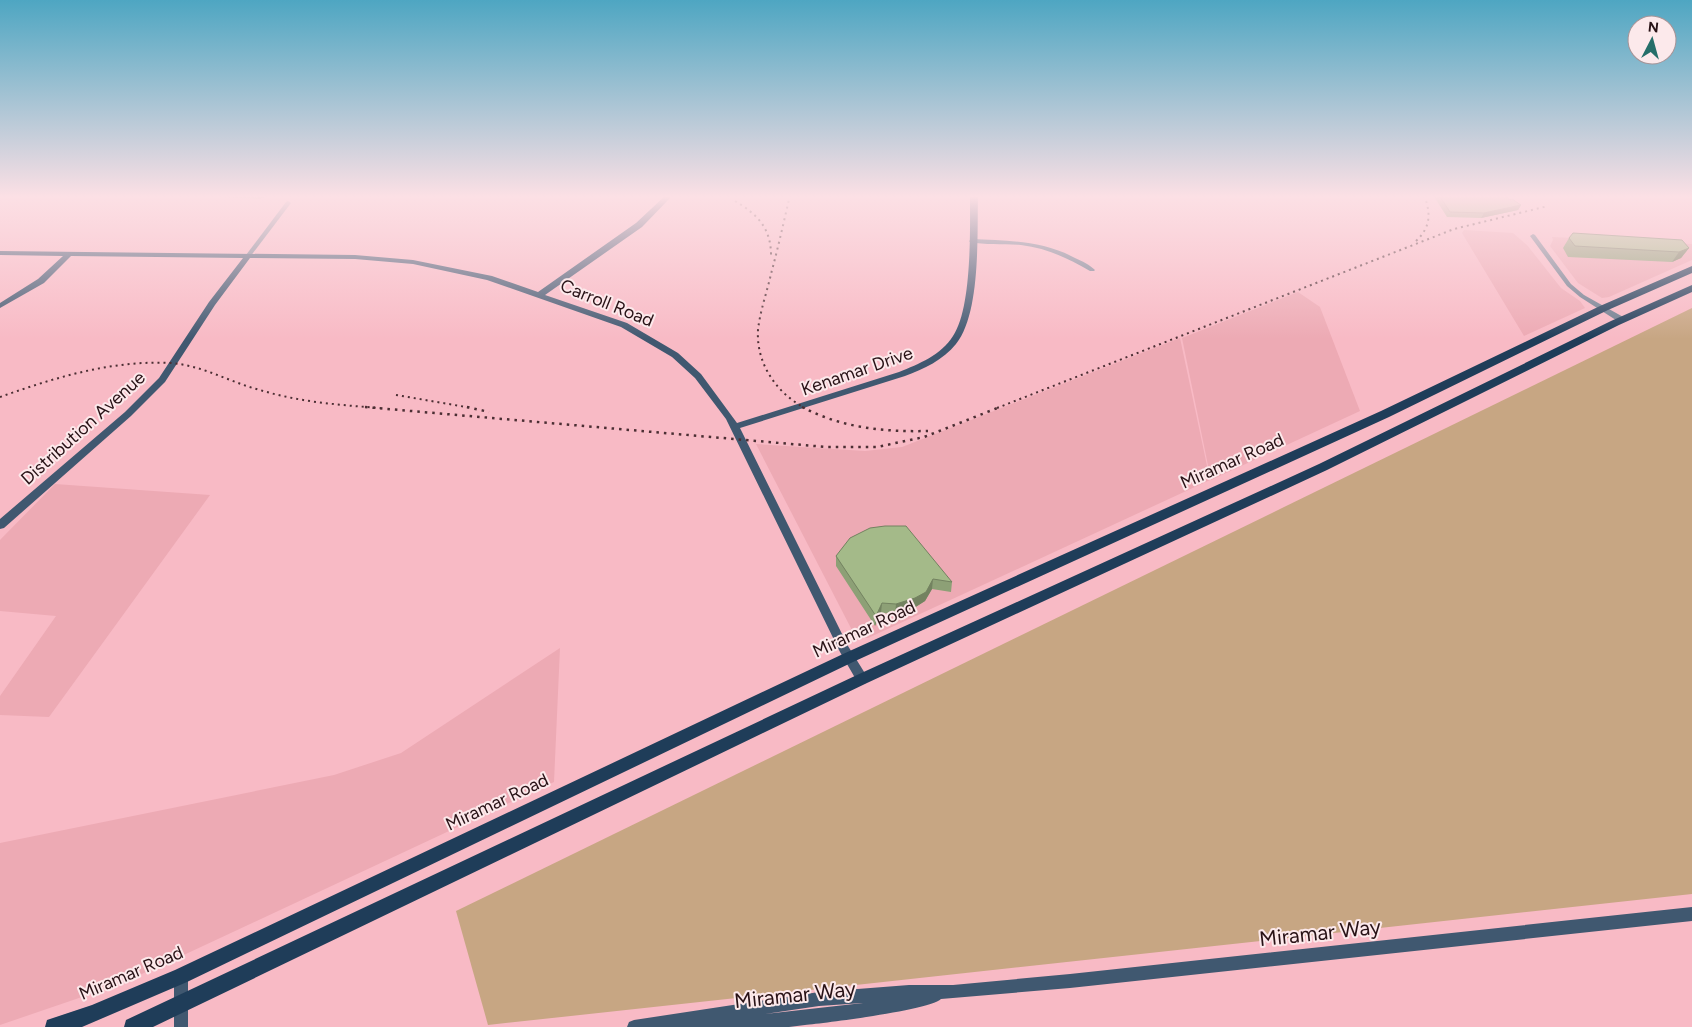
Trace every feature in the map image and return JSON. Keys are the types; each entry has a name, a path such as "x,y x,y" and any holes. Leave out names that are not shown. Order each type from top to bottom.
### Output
{"main road":[{"name":"Miramar Road","path":"54,1027 92,1014 181,976 848,658 1394,410 1604,308 1692,269"},
{"path":"133,1027 862,679 1323,467 1622,320 1692,288"}],"street":[{"name":"Distribution Avenue","path":"0,526 128,414 162,380 212,304 258,243"},
{"path":"539,295 613,243"},
{"name":"Kenamar Drive","path":"734,427 902,374 924,365 944,352 959,335 967,316 972,243"},
{"path":"1002,243 1034,245 1050,249 1066,255 1092,270"},
{"path":"1538,243 1569,285 1582,296 1622,320"},
{"name":"Carroll Road","path":"0,253 355,257 413,262 473,274 624,325 652,340 698,376 714,395 734,427 848,658 862,679"},
{"path":"0,306 41,280 69,254"},
{"name":"Miramar Way","path":"637,1027 702,1026 825,1016 911,1002 953,992 1692,914"},
{"path":"181,976 179,1006 181,1027"}],"shaded area":[{"path":"1468,243 1525,243 1561,288 1580,301 1585,308 1524,336"},
{"path":"1552,243 1692,244 1692,260 1609,297 1602,298 1578,283 1550,246"},
{"path":"1298,292 1320,307 1360,411 1211,480 1182,338"},
{"path":"1692,308 1692,894 488,1025 456,911"},
{"path":"1180,338 1210,480 868,638 855,636 756,444 865,451 902,447"},
{"path":"55,484 210,495 49,717 0,715 0,696 56,616 0,611 0,540"},
{"path":"560,648 554,782 117,985 0,1025 0,843 334,775 401,753"}],"building":[{"path":"1573,243 1685,243 1689,248 1679,252 1575,246"},
{"path":"906,526 952,582 933,579 926,592 915,598 896,604 882,603 876,616 836,556 850,538 870,528"}],"railway":[{"path":"769,243 771,255"},
{"path":"779,243 760,316 758,342 760,354 770,376 785,394 805,408"},
{"path":"997,408 1418,243"},
{"path":"0,397 41,383 105,367 126,364 170,363 204,370 249,387 275,394 304,400 380,408"},
{"path":"396,395 470,408"},
{"path":"365,407 826,447 877,447 924,437 1000,407"},
{"path":"802,407 832,420 848,424 895,431 928,431"},
{"path":"470,408 489,412"}]}
